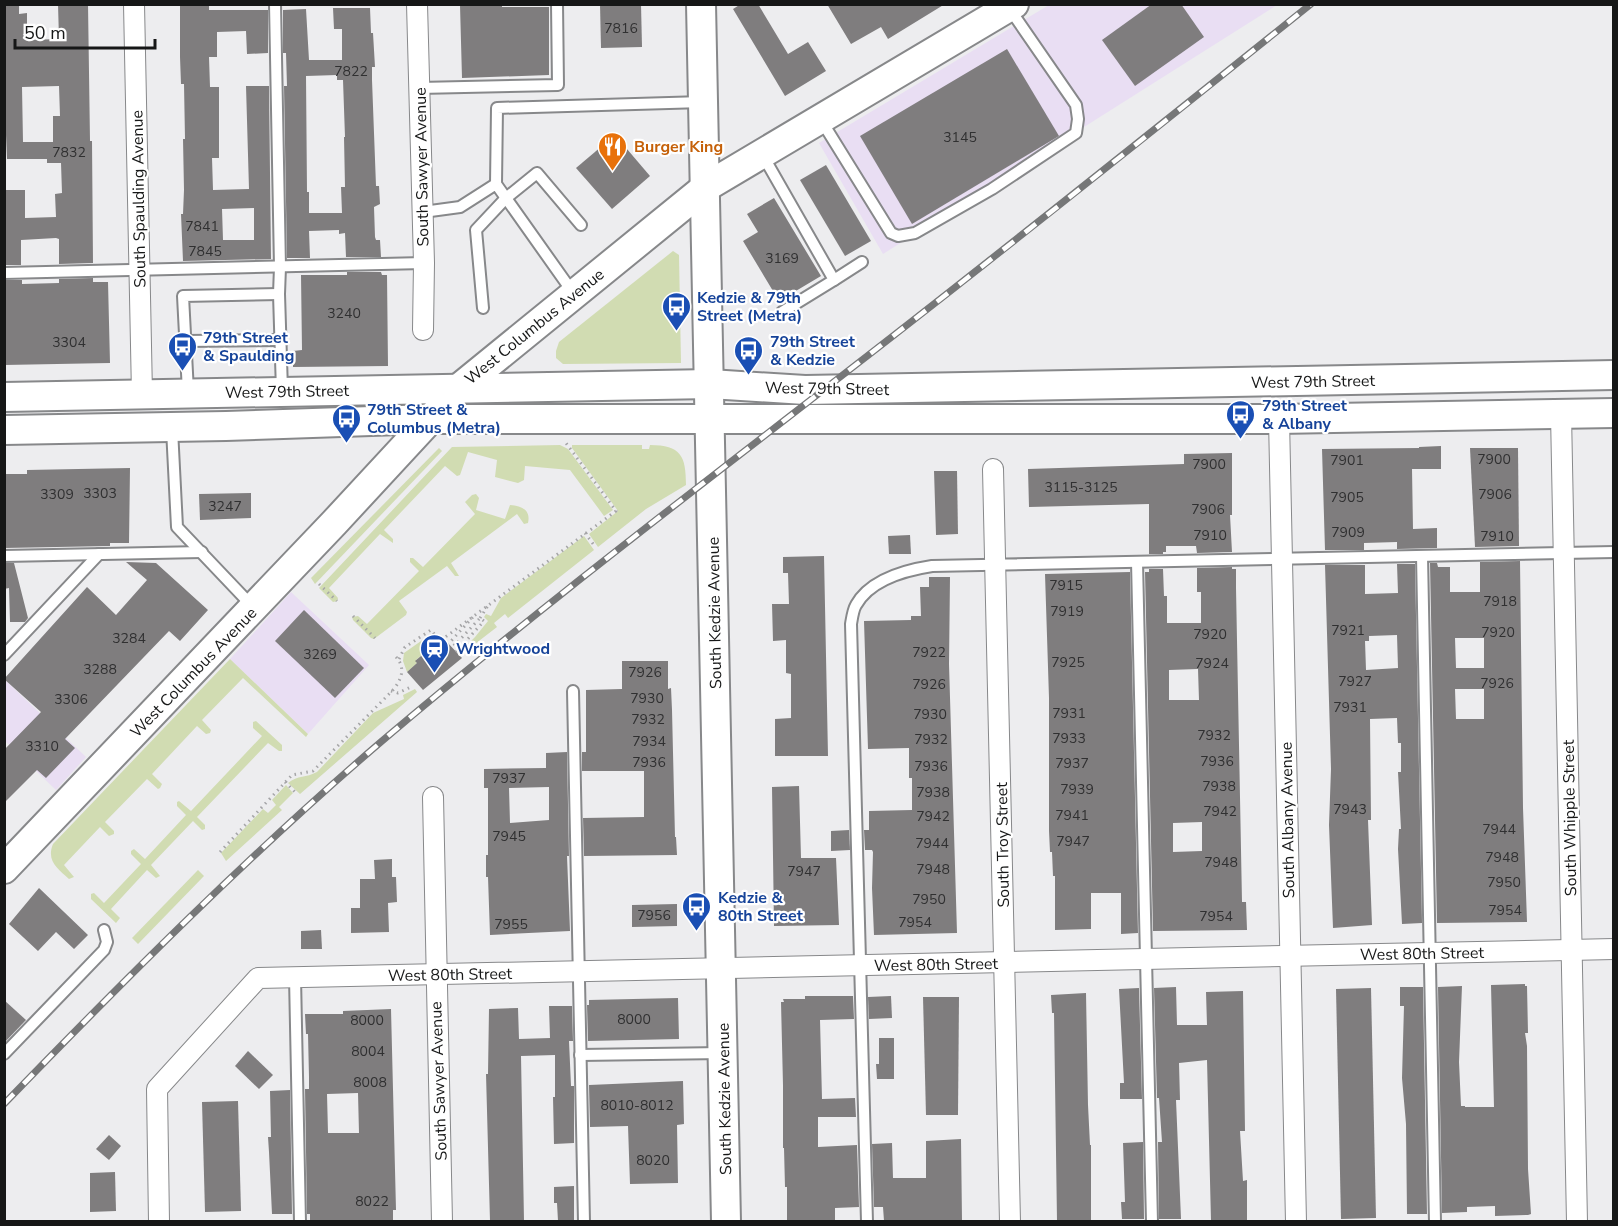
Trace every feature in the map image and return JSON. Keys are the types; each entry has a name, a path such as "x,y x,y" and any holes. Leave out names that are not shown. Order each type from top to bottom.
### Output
{"main road":[{"name":"South Kedzie Avenue","path":"704,9 726,1221"},
{"name":"West Columbus Avenue","path":"4,869 254,608 459,388 706,187 999,9"},
{"name":"West 79th Street","path":"4,397 710,384 805,390 1614,375"},
{"name":"West 79th Street","path":"4,430 430,419 1280,419 1614,413"}],"street":[{"name":"South Spaulding Avenue","path":"134,4 142,394"},
{"name":"South Sawyer Avenue","path":"417,4 424,263 423,330"},
{"name":"South Whipple Street","path":"1561,414 1577,1221"},
{"name":"South Albany Avenue","path":"1280,419 1296,1221"},
{"name":"South Troy Street","path":"993,469 1010,1221"},
{"name":"South Sawyer Avenue","path":"433,797 442,1221"},
{"name":"West 80th Street","path":"159,1221 157,1089 258,978 1614,949"}],"lane":[{"path":"275,4 282,391"},
{"path":"419,88 558,85 557,4"},
{"path":"821,119 891,233 898,236 915,233 992,189 1076,133 1078,119 1076,105 999,9"},
{"path":"574,294 496,184 497,108 704,102"},
{"path":"762,154 834,280"},
{"path":"483,308 476,230 506,198 537,173 581,225"},
{"path":"423,212 460,207 496,184"},
{"path":"782,312 862,262"},
{"path":"4,273 424,263"},
{"path":"188,393 183,296 279,294"},
{"path":"185,341 280,340"},
{"path":"172,427 177,527 254,608"},
{"path":"4,556 202,552"},
{"path":"867,1221 851,624 855,605 867,591 884,580 911,569 932,566 1614,552"},
{"path":"4,656 99,554"},
{"path":"1422,556 1435,1221"},
{"path":"1137,562 1152,1221"},
{"path":"573,691 584,1221"},
{"path":"4,1054 104,950 107,942 104,930"},
{"path":"295,977 300,1221"},
{"path":"580,1055 723,1053"}],"path":[{"path":"220,852 285,782 298,773 314,771 391,691 400,681 403,673 397,658 405,647 431,630 440,641 616,511 566,442"},
{"path":"585,533 594,545"},
{"path":"319,584 337,601"},
{"path":"476,613 466,627 451,641 455,645 480,618 491,602"},
{"path":"353,616 375,638"},
{"path":"456,652 484,621 480,618"},
{"path":"391,691 398,693 413,686"},
{"path":"285,782 296,793"}],"shaded area":[{"path":"1049,5 1277,5 883,254 819,143"},
{"path":"291,592 369,665 308,734 230,659"},
{"path":"4,679 86,757 56,790 5,741"}],"green space":[{"path":"673,251 679,255 681,363 563,364 556,358 559,342"},
{"path":"560,445 568,449 613,510 604,516 570,470 525,466 524,480 518,483 495,477 497,460 468,452 460,475 457,476 445,466 384,530 393,539 393,543 380,534 329,588 338,598 337,601 333,602 319,588 452,447"},
{"path":"572,445 642,445 642,449 649,449 650,445 669,447 680,454 683,460 686,485 646,509 598,547 589,534 618,511"},
{"path":"439,448 442,451 315,584 311,578"},
{"path":"476,494 479,498 476,510 505,519 510,505 518,506 527,512 528,523 524,524 517,514 451,563 459,576 455,576 447,566 399,601 407,612 406,615 374,639 371,638 352,617 358,616 367,624 419,571 410,562 410,558 423,567 475,514 465,502"},
{"path":"584,536 594,550 508,618 505,614 494,623 497,627 462,654 460,652 488,621 484,617 486,614 491,616 501,598"},
{"path":"431,634 440,646 436,650 432,646 416,660 417,663 407,672 403,661 404,653"},
{"path":"230,659 308,734 306,737 243,678 202,720 211,730 210,733 206,734 197,726 152,774 162,784 160,788 158,789 147,779 105,822 114,834 109,836 100,827 64,865 74,877 69,879 52,860 53,844"},
{"path":"415,689 417,692 300,794 288,783 317,772 373,713 404,699 403,695"},
{"path":"256,721 282,745 282,751 268,743 197,817 205,825 205,829 202,830 193,821 151,865 160,876 156,878 147,870 111,909 120,918 116,923 91,899 91,894 94,893 104,903 141,864 131,854 131,851 134,849 145,859 186,815 177,806 177,802 179,801 191,811 262,736 253,728 253,722"},
{"path":"286,785 293,793 279,807 282,810 226,861 221,853 263,809 268,813 276,805 272,800"},
{"path":"198,870 204,876 138,944 132,938"}],"building":[{"path":"4,4 19,4 19,14 27,13 27,40 59,39 58,4 88,4 93,263 59,264 59,239 56,238 21,240 21,265 5,265 5,190 25,190 25,218 56,217 55,194 62,193 61,163 47,163 47,159 7,159 6,135 4,135","holes":["59,86 60,116 53,116 53,142 23,142 22,87"]},
{"path":"180,4 209,4 209,10 268,10 268,53 247,54 246,31 217,32 217,57 209,57 210,87 219,87 219,158 212,158 213,190 249,189 246,86 269,86 271,259 183,261 181,214 183,214 184,190 183,139 185,139 184,84 181,84","holes":["254,208 254,240 223,240 222,209"]},
{"path":"502,4 502,7 549,7 549,75 462,78 460,5"},
{"path":"600,4 641,4 642,47 601,48"},
{"path":"741,4 758,4 788,54 808,42 826,71 785,96 733,9"},
{"path":"827,4 945,4 888,39 881,27 851,44"},
{"path":"1152,4 1181,4 1204,37 1135,86 1102,40"},
{"path":"333,8 370,8 375,67 372,67 372,80 376,186 379,186 380,204 374,207 375,237 376,240 380,240 381,257 346,257 345,233 339,234 339,230 309,231 310,258 287,258 284,86 287,86 286,53 283,53 283,10 306,9 309,60 342,60 342,29 334,29","holes":["337,75 337,80 343,80 345,187 341,187 342,213 309,213 306,76"]},
{"path":"1007,49 1059,136 912,224 860,136"},
{"name":"Burger King","path":"615,135 650,176 612,209 576,168"},
{"path":"826,165 871,241 845,256 800,180"},
{"path":"774,198 821,276 779,301 743,241 758,232 747,214"},
{"path":"347,272 381,272 382,275 387,275 388,366 293,367 293,351 302,350 301,275 347,275"},
{"path":"93,278 93,282 108,282 110,363 4,365 5,280 22,280 22,284 59,283 59,279"},
{"path":"1441,446 1441,469 1412,469 1413,529 1437,528 1437,548 1397,549 1397,542 1364,543 1364,550 1325,550 1322,449"},
{"path":"1470,448 1518,448 1519,546 1475,547"},
{"path":"1232,453 1232,515 1230,515 1232,552 1197,553 1196,546 1166,546 1166,552 1163,554 1149,554 1149,504 1029,507 1028,469 1184,464 1184,454"},
{"path":"130,468 129,543 110,543 110,546 4,548 4,474 27,474 27,470"},
{"path":"934,471 957,471 958,534 936,535"},
{"path":"251,493 251,518 200,520 199,494"},
{"path":"910,535 911,554 889,554 888,536"},
{"path":"824,556 828,756 775,756 775,719 791,718 791,674 786,673 786,640 773,641 772,604 789,604 788,573 783,573 783,557"},
{"path":"1520,561 1527,922 1437,923 1430,563 1437,563 1438,567 1450,567 1450,592 1480,592 1480,562","holes":["1455,638 1484,638 1484,668 1456,668","1455,689 1484,689 1484,719 1456,719"]},
{"path":"126,562 156,563 208,610 180,641 169,631 65,739 75,748 46,778 37,770 4,803 4,750 41,712 4,679 87,587 116,615 147,580"},
{"path":"4,563 14,563 28,618 25,622 10,622 9,588 4,589"},
{"path":"1397,564 1415,564 1422,923 1402,924 1398,849 1399,829 1401,829 1398,772 1401,772 1401,743 1398,743 1397,718 1370,719 1371,820 1368,820 1372,925 1333,928 1325,565 1365,565 1365,594 1398,593","holes":["1397,635 1398,668 1366,670 1365,641 1369,641 1369,636"]},
{"path":"1232,567 1236,569 1242,902 1246,902 1247,930 1153,931 1145,572 1149,572 1149,569 1163,569 1164,596 1167,596 1167,623 1201,623 1201,592 1197,592 1197,568","holes":["1198,669 1199,700 1169,700 1169,670","1202,822 1202,851 1173,852 1173,823"]},
{"path":"1130,572 1138,933 1121,934 1121,893 1091,893 1091,929 1055,930 1055,876 1053,876 1049,831 1049,698 1045,574"},
{"path":"929,577 950,577 949,664 957,933 874,935 873,852 865,850 864,830 869,830 869,811 912,810 912,778 909,778 909,748 868,749 864,621 911,620 911,616 921,616 920,587 929,587"},
{"path":"304,610 364,668 335,698 275,641"},
{"path":"446,641 462,658 423,690 407,672 417,663 415,661 433,646 436,650"},
{"path":"622,661 668,661 677,855 584,856 583,818 644,817 644,771 582,771 582,752 586,752 586,690 622,689"},
{"path":"567,752 570,931 490,935 488,877 486,877 488,788 484,788 484,769 546,768 546,753","holes":["549,787 549,820 510,823 509,788"]},
{"path":"799,786 801,858 836,858 839,925 774,926 772,787"},
{"path":"849,830 850,850 831,851 831,831"},
{"path":"392,859 392,877 396,877 397,902 388,903 389,932 351,933 351,908 360,908 360,879 375,879 374,860"},
{"path":"39,888 88,935 74,949 56,932 38,951 9,924"},
{"path":"677,904 677,926 632,927 632,905"},
{"path":"321,930 322,949 301,949 301,931"},
{"path":"1525,984 1527,986 1528,1033 1525,1033 1531,1214 1495,1216 1495,1206 1467,1207 1467,1212 1442,1213 1438,987 1462,986 1459,1062 1461,1106 1494,1107 1491,985"},
{"path":"1176,987 1177,1025 1207,1025 1206,992 1243,991 1245,1131 1240,1131 1243,1181 1247,1180 1247,1221 1211,1221 1207,1060 1179,1063 1180,1100 1176,1100 1181,1219 1159,1219 1158,1142 1162,1142 1159,1098 1157,1098 1154,988"},
{"path":"1400,987 1423,987 1427,1214 1407,1214 1406,1124 1402,1078 1404,1006 1400,1006"},
{"path":"1139,988 1142,1099 1120,1099 1120,1083 1124,1083 1119,989"},
{"path":"1371,988 1376,1218 1341,1219 1336,989"},
{"path":"1086,993 1091,1221 1057,1221 1054,1013 1052,1013 1051,995"},
{"path":"805,996 853,996 854,1019 820,1020 822,1099 855,1098 856,1117 818,1117 818,1147 857,1145 859,1207 835,1208 835,1221 787,1221 787,1187 785,1187 783,1148 781,1002 784,1002 783,999 805,999"},
{"path":"891,996 892,1018 869,1019 868,997"},
{"path":"923,997 959,997 958,1115 926,1115"},
{"path":"678,998 679,1039 588,1041 587,1005 589,1005 589,1000"},
{"path":"4,1000 26,1020 4,1043"},
{"path":"549,1006 572,1006 573,1041 569,1041 571,1086 574,1086 574,1143 554,1144 555,1055 521,1056 524,1221 490,1221 486,1074 488,1074 489,1009 518,1008 519,1039 550,1038"},
{"path":"391,1009 396,1210 393,1210 393,1221 310,1221 310,1214 307,1214 305,1089 309,1089 309,1077 305,1014 343,1014 343,1011","holes":["358,1093 359,1133 328,1133 327,1094"]},
{"path":"879,1038 894,1038 894,1079 877,1079"},
{"path":"248,1051 273,1075 259,1089 235,1066"},
{"path":"683,1081 684,1124 677,1125 678,1183 630,1184 628,1126 590,1127 589,1085"},
{"path":"290,1090 292,1214 272,1214 268,1137 271,1137 270,1091"},
{"path":"238,1101 241,1211 205,1212 202,1102"},
{"path":"109,1135 121,1146 109,1160 96,1149"},
{"path":"961,1139 962,1221 884,1221 883,1207 874,1207 872,1144 892,1143 893,1178 926,1178 926,1141"},
{"path":"1143,1142 1144,1219 1122,1219 1121,1202 1125,1202 1123,1143"},
{"path":"115,1172 116,1211 90,1212 90,1173"},
{"path":"574,1186 574,1221 558,1221 557,1203 554,1203 554,1187"}],"railway":[{"path":"4,1104 189,918 284,828 382,741 557,598 968,277 1311,4"}],"place":[{"name":"Burger King","path":"613,172"},
{"name":"Kedzie & 79th Street (Metra)","path":"676,332"},
{"name":"79th Street & Spaulding","path":"182,372"},
{"name":"79th Street & Kedzie","path":"749,376"},
{"name":"79th Street & Albany","path":"1241,440"},
{"name":"79th Street & Columbus (Metra)","path":"346,444"},
{"name":"Wrightwood","path":"435,674"},
{"name":"Kedzie & 80th Street","path":"697,932"}]}
